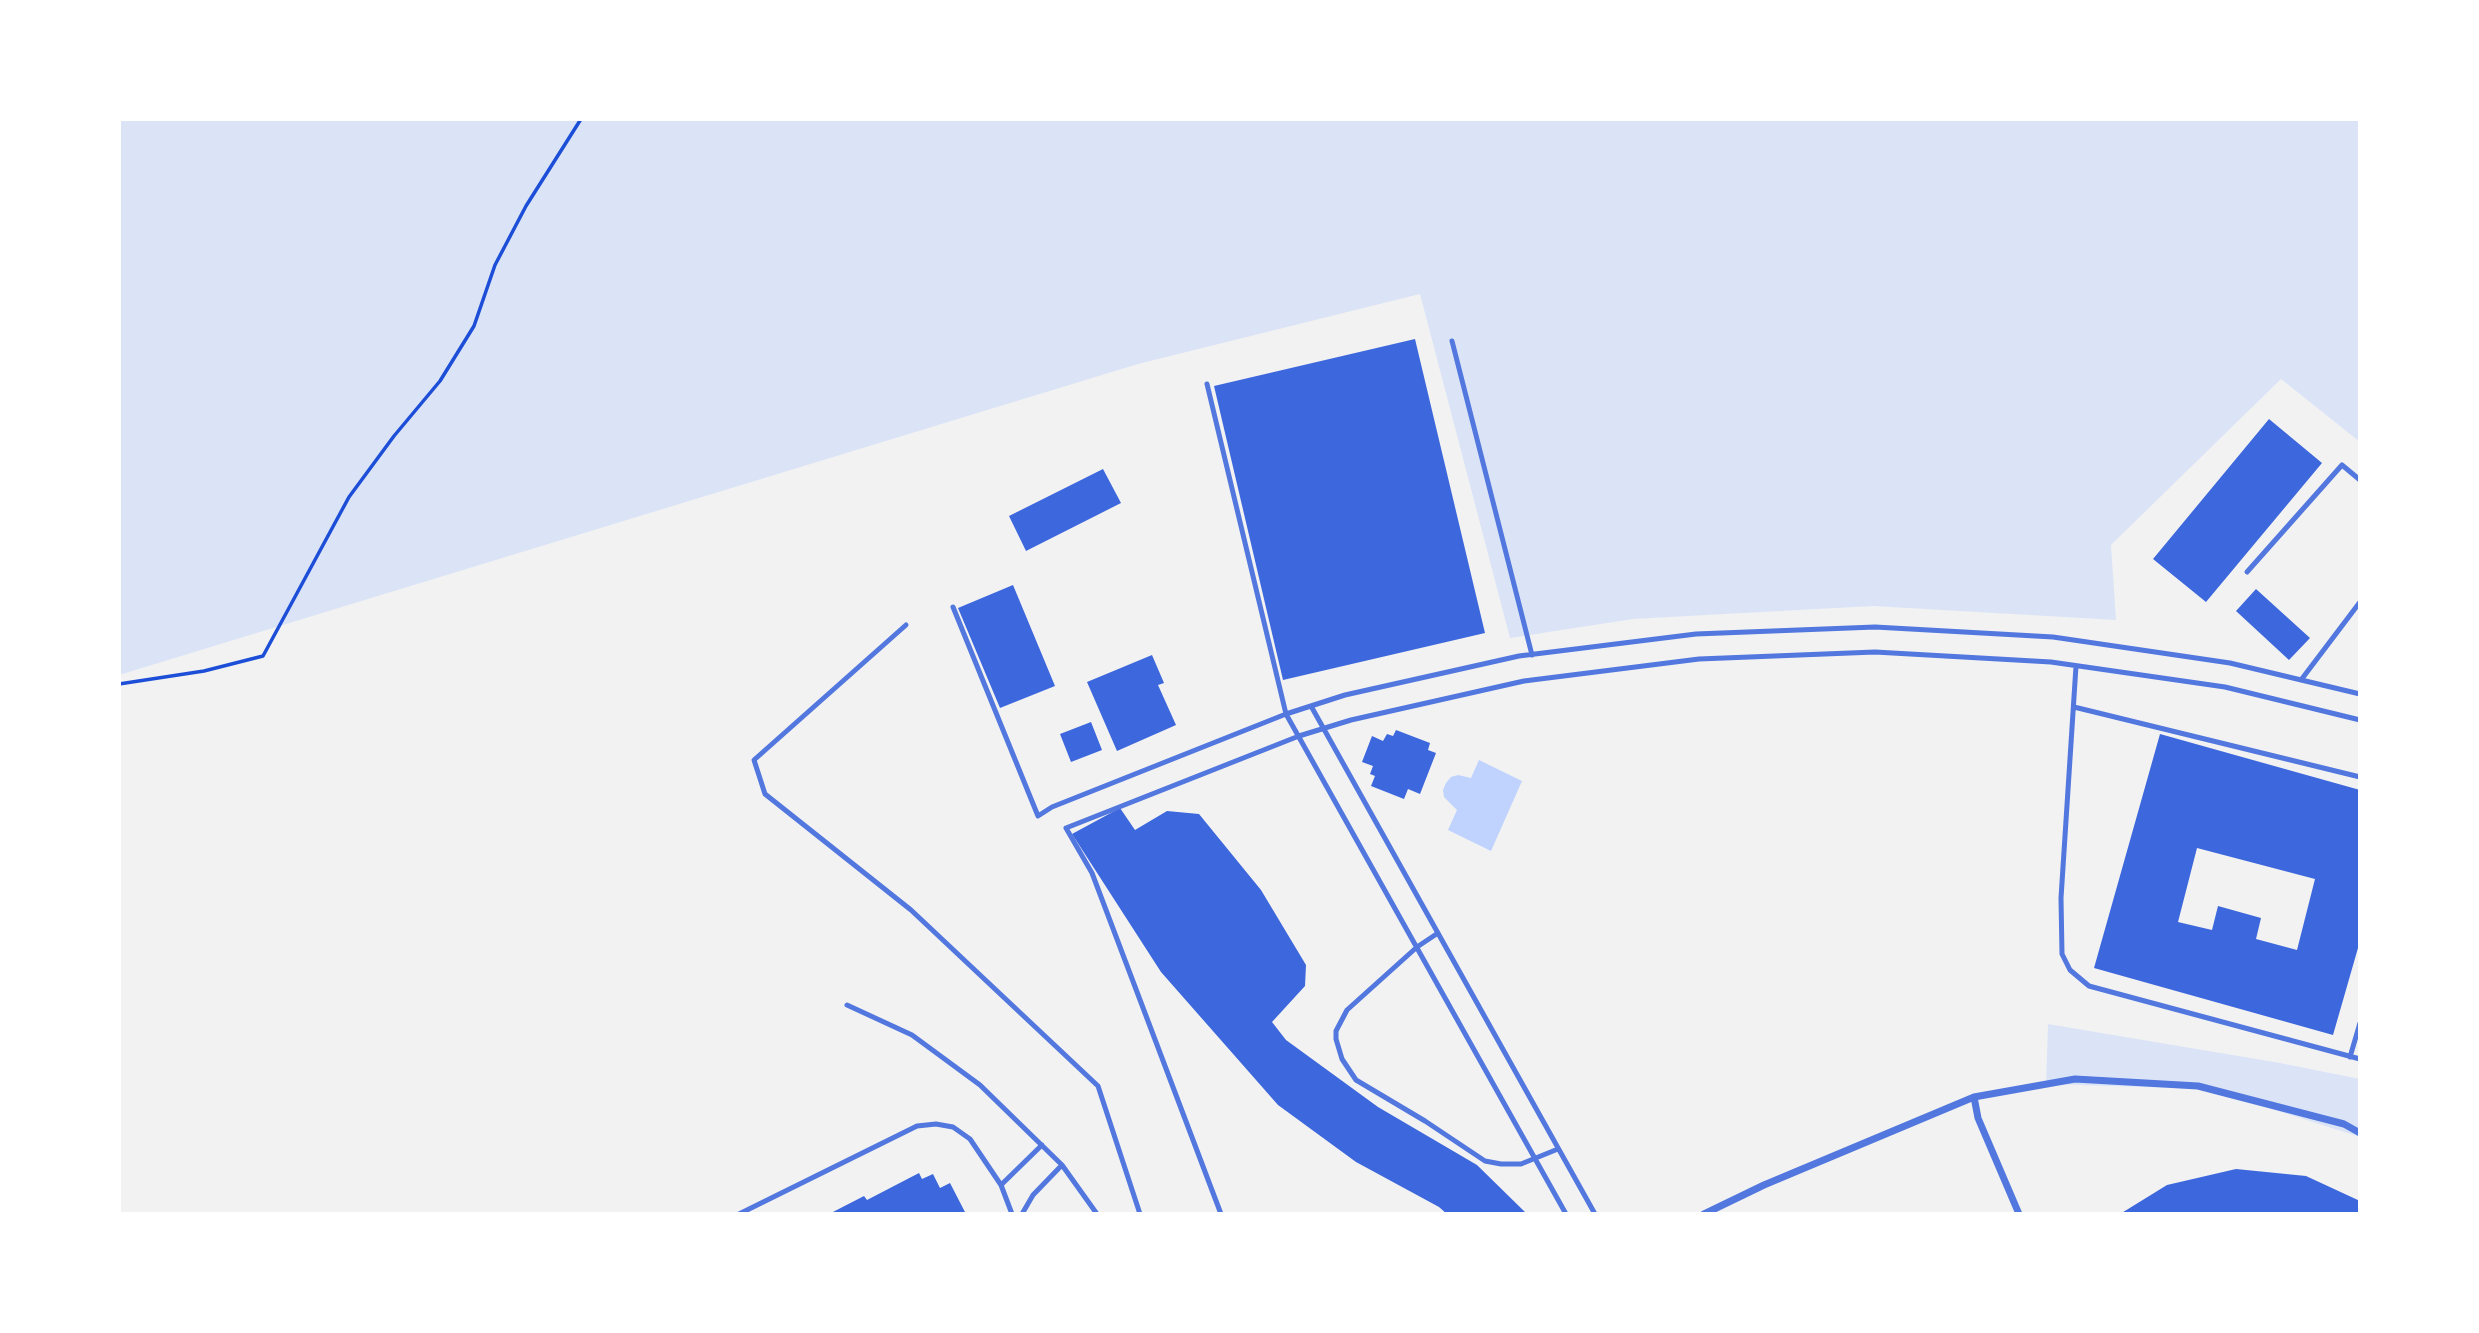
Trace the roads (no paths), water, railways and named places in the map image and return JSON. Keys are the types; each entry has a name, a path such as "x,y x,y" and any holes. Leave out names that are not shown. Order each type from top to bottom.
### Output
{"street":[{"path":"1704,1214 1764,1185 1974,1097 2075,1079 2198,1086 2344,1124 2360,1133"},
{"path":"1974,1097 1978,1118 2019,1214"}],"lane":[{"path":"1452,341 1532,655"},
{"path":"1206,384 1286,714 1566,1214"},
{"path":"2247,572 2342,465 2360,480"},
{"path":"2301,680 2360,602"},
{"path":"953,607 1038,816 1052,807 1286,714 1345,695 1532,655 1696,634 1875,627 2053,637 2230,663 2360,694"},
{"path":"906,625 754,760 765,794 911,910 1098,1086 1140,1214"},
{"path":"1221,1214 1092,873 1066,828 1299,736 1351,720 1524,681 1699,659 1875,652 2051,662 2225,687 2360,720"},
{"path":"2076,666 2061,898 2061,946 2070,970 2089,986 2360,1059"},
{"path":"1311,706 1595,1214"},
{"path":"2074,708 2360,777"},
{"path":"1438,933 1416,947 1347,1010 1339,1022 1336,1039 1342,1059 1356,1080 1415,1114 1485,1161 1521,1164 1558,1149"},
{"path":"847,1005 912,1035 980,1085 1062,1165 1097,1214"},
{"path":"2350,1057 2360,1023"},
{"path":"738,1214 917,1126 936,1124 953,1127 970,1139 1001,1185 1012,1214"},
{"path":"1001,1185 1042,1145"},
{"path":"1022,1214 1033,1195 1062,1165"}],"water":[{"path":"1479,760 1522,781 1491,851 1448,830 1457,810 1444,797 1446,783 1451,777 1458,775 1471,778"}]}
